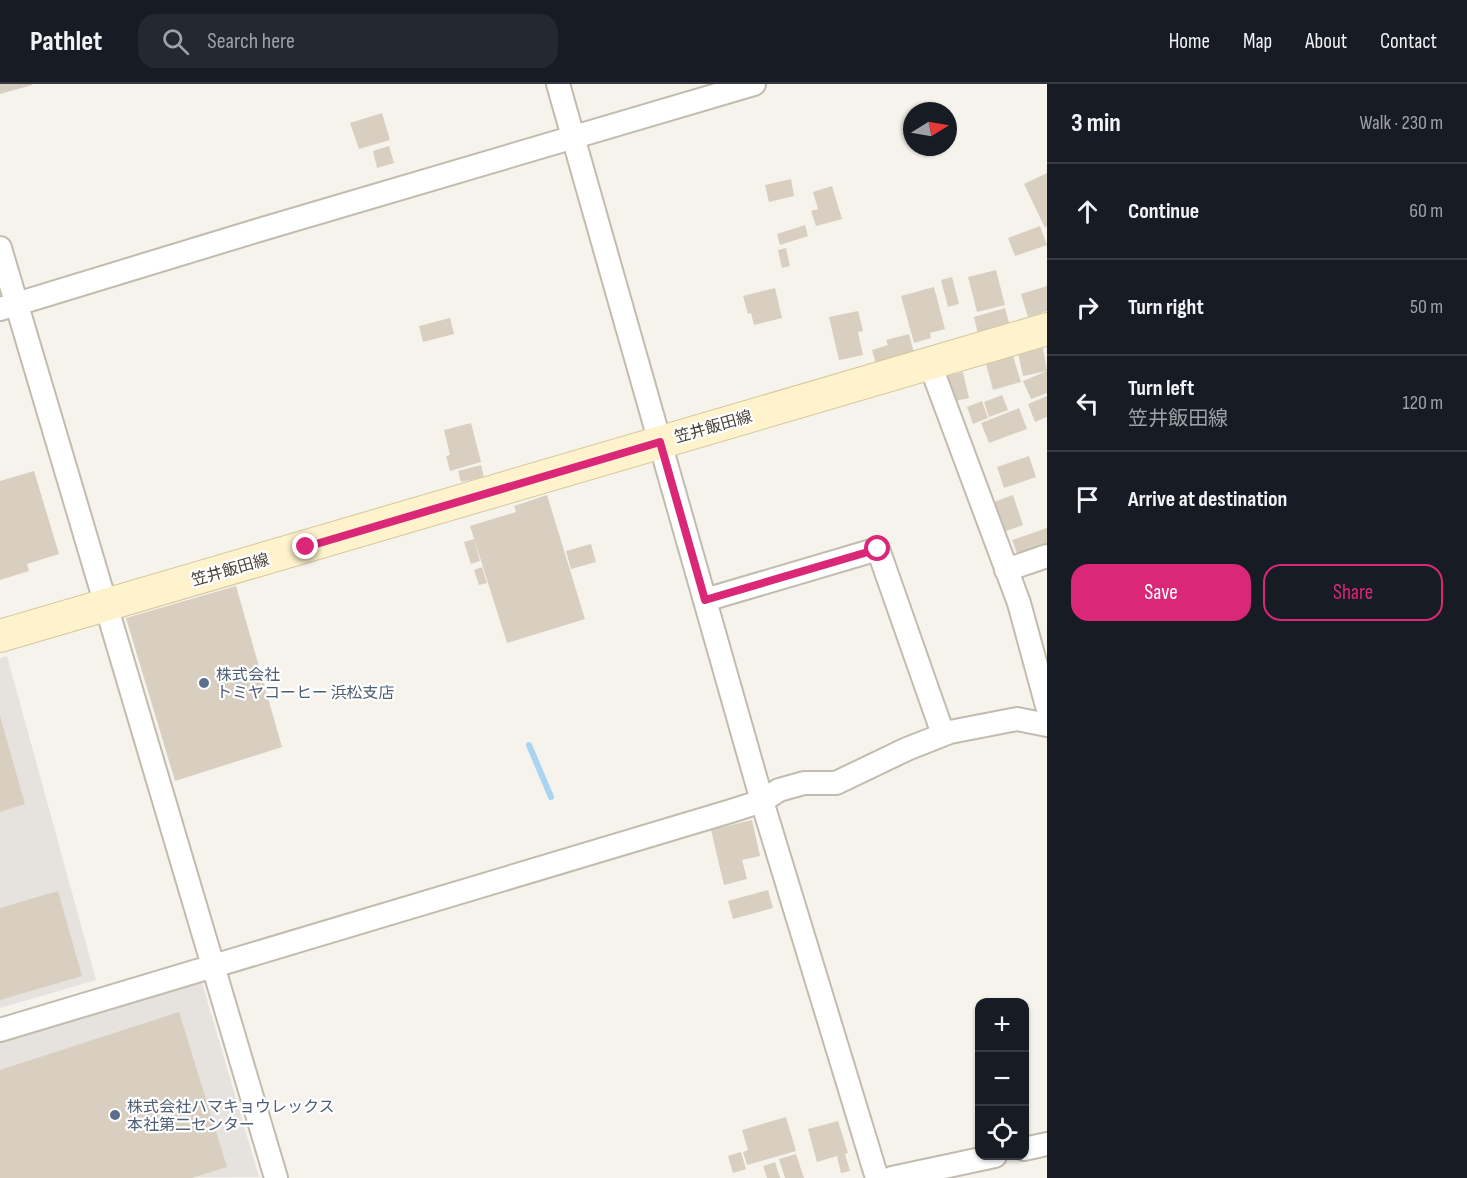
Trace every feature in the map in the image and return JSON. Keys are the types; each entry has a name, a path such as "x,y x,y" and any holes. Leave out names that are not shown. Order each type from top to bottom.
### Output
{"main road":[{"name":"笠井飯田線","path":"0,636 1047,329"}],"street":[{"path":"558,84 762,801 877,1178"},
{"path":"8,307 355,201 754,84"},
{"path":"0,248 8,307 106,604 276,1178"},
{"path":"930,364 1019,603 1047,706"},
{"path":"705,600 878,549 943,734"},
{"path":"1006,570 1047,556"},
{"path":"0,1030 762,801 779,790 804,783 836,783 943,734 1017,719 1047,725"},
{"path":"1029,1148 1047,1144"},
{"path":"892,1178 975,1159"}],"shaded area":[{"path":"7,656 96,980 0,1008 0,658"},
{"path":"202,983 259,1177 0,1178 0,1042"}],"building":[{"path":"0,84 32,84 32,85 0,94"},
{"path":"382,113 390,140 359,149 350,123"},
{"path":"389,146 394,163 377,168 373,151"},
{"path":"1047,173 1047,226 1045,228 1024,184"},
{"path":"791,179 794,196 769,202 765,185"},
{"path":"832,186 842,219 816,226 811,211 818,209 813,192"},
{"path":"805,225 808,236 780,245 777,234"},
{"path":"1040,226 1047,245 1015,256 1008,238"},
{"path":"786,248 790,266 782,268 778,250"},
{"path":"996,270 1005,305 977,312 968,277"},
{"path":"952,277 959,304 948,307 941,280"},
{"path":"1047,286 1047,311 1028,317 1021,294"},
{"path":"934,287 945,329 930,333 931,338 914,343 901,296"},
{"path":"775,288 782,318 754,325 743,296"},
{"path":"1005,308 1010,326 978,334 974,317"},
{"path":"858,311 863,331 858,332 863,355 839,360 829,317"},
{"path":"450,318 454,334 423,342 419,326"},
{"path":"909,334 915,356 877,367 872,350 888,345 886,340"},
{"path":"1043,348 1047,371 1023,376 1018,353"},
{"path":"1013,356 1021,382 993,390 986,364"},
{"path":"1047,371 1047,393 1031,399 1023,381"},
{"path":"963,372 969,398 951,402 945,376"},
{"path":"1002,395 1008,410 989,417 984,402"},
{"path":"1047,396 1047,417 1035,422 1028,404"},
{"path":"982,401 988,418 973,424 967,407"},
{"path":"1019,408 1027,429 989,443 981,423"},
{"path":"471,423 481,462 450,471 446,456 450,455 444,430"},
{"path":"1029,456 1036,477 1004,488 997,467"},
{"path":"481,465 484,477 461,482 458,471"},
{"path":"34,471 59,554 27,564 29,571 0,580 0,481"},
{"path":"547,495 585,619 507,643 470,526 516,512 514,506"},
{"path":"1013,495 1023,525 1004,532 994,502"},
{"path":"1047,528 1047,552 1020,561 1012,540"},
{"path":"474,539 480,561 471,564 464,542"},
{"path":"591,544 596,562 571,569 566,551"},
{"path":"482,567 487,583 479,585 474,570"},
{"name":"株式会社 トミヤコーヒー 浜松支店","path":"236,586 282,747 175,781 126,618"},
{"path":"0,716 25,804 0,812"},
{"path":"752,820 760,856 742,860 747,879 724,885 711,830"},
{"path":"768,890 773,908 733,919 728,901"},
{"path":"58,891 82,976 0,1000 0,908"},
{"path":"179,1012 227,1167 192,1178 0,1178 0,1070"},
{"path":"786,1117 796,1151 747,1165 743,1152 748,1150 742,1130"},
{"path":"838,1121 848,1153 845,1154 850,1171 841,1173 837,1156 817,1162 808,1129"},
{"path":"741,1152 746,1169 733,1173 728,1156"},
{"path":"796,1154 804,1178 785,1178 779,1159"},
{"path":"775,1162 780,1178 767,1178 763,1166"}],"waterway":[{"path":"529,745 551,797"}],"place":[{"name":"株式会社 トミヤコーヒー 浜松支店","path":"204,683"},
{"name":"株式会社ハマキョウレックス 本社第二センター","path":"115,1115"}],"route":[{"path":"306,547 660,442 705,600 878,549"}]}
